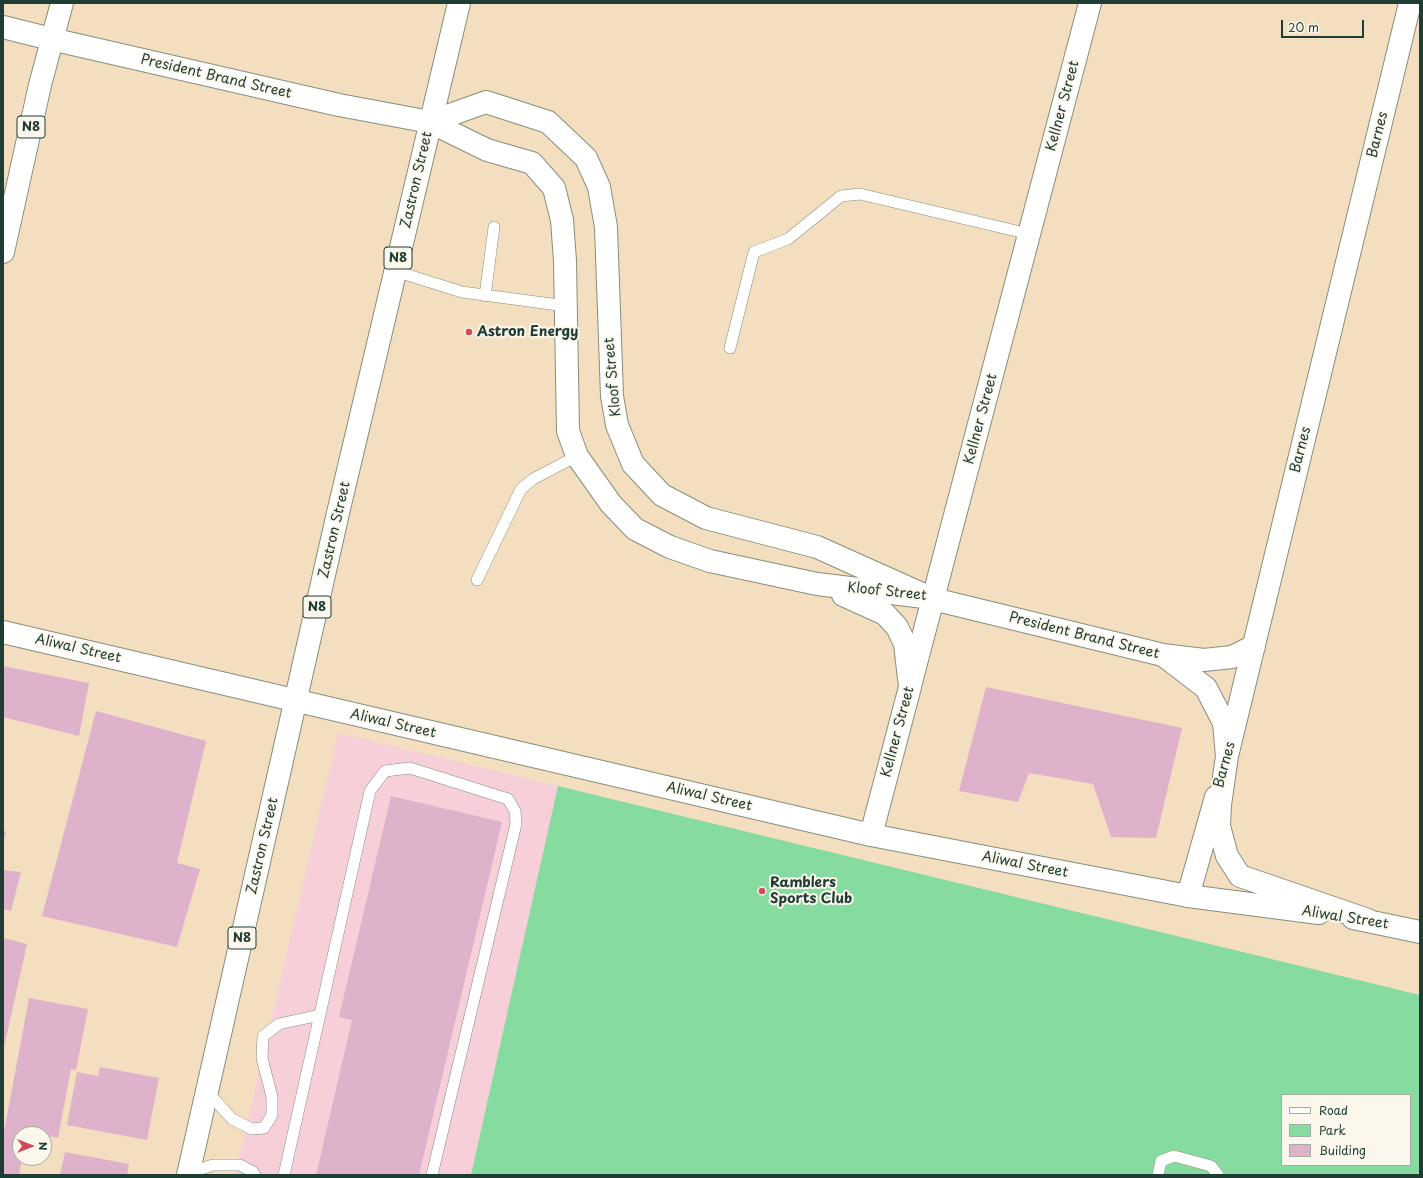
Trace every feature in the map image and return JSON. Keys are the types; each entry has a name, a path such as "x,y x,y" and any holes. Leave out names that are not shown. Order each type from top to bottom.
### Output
{"main road":[{"name":"N8","path":"3,252 51,39 62,3"},
{"name":"Zastron Street","path":"188,1174 338,513 459,3"},
{"name":"Kellner Street","path":"871,835 1090,3"},
{"name":"Barnes","path":"1188,896 1228,756 1410,3"},
{"name":"President Brand Street","path":"3,27 340,105 430,122"},
{"name":"Kloof Street","path":"430,122 486,102 548,122 586,158 599,187 606,226 612,396 617,425 633,464 662,495 706,518 817,547 933,598"},
{"name":"Kloof Street","path":"430,122 487,150 532,163 554,188 562,220 566,261 568,431 577,456 611,504 635,529 670,547 710,561 817,584 933,598"},
{"path":"817,584 885,614 897,627 905,644 910,687"},
{"name":"President Brand Street","path":"933,598 1163,655 1206,688 1224,722 1228,756 1220,805 1219,826 1226,856 1240,876 1368,920"},
{"name":"Aliwal Street","path":"3,632 296,702 871,835 1188,896 1368,920 1420,932"},
{"path":"1163,655 1204,660 1232,657 1254,646"}],"lane":[{"path":"730,348 754,252 788,239 842,196 860,194 1029,234"},
{"path":"485,296 494,227"},
{"path":"395,271 462,292 566,306"},
{"path":"477,580 521,489 533,479 577,456"},
{"path":"284,1175 370,791 385,771 410,768 508,799 515,812 516,824 432,1175"},
{"path":"207,1090 232,1119 252,1129 264,1128 272,1115 272,1097 262,1058 263,1036 278,1024 320,1015"},
{"path":"1158,1175 1161,1161 1174,1156 1211,1166 1218,1175"},
{"path":"188,1174 213,1165 240,1165 253,1172 255,1175"}],"shaded area":[{"path":"338,733 558,786 471,1175 235,1175"}],"green space":[{"name":"Ramblers Sports Club","path":"558,786 1420,995 1420,1175 471,1175"}],"building":[{"path":"3,666 89,683 79,736 3,717"},
{"path":"986,687 1182,728 1156,838 1111,837 1093,784 1029,773 1018,802 959,791"},
{"path":"96,711 206,741 177,863 200,869 177,947 42,916"},
{"path":"391,796 502,822 419,1175 316,1175 352,1020 339,1017"},
{"path":"3,831 6,831 4,840 3,840"},
{"path":"3,870 21,872 11,911 3,909"},
{"path":"3,938 27,944 4,1047 3,1047"},
{"path":"29,998 88,1009 76,1070 71,1069 58,1138 52,1137 52,1126 12,1126 12,1166 21,1166 19,1175 3,1175 3,1137"},
{"path":"100,1067 159,1078 147,1140 67,1125 77,1072 98,1076"},
{"path":"65,1152 129,1164 127,1175 60,1175"}],"place":[{"name":"Astron Energy","path":"469,332"},
{"name":"Ramblers Sports Club","path":"762,891"}]}
